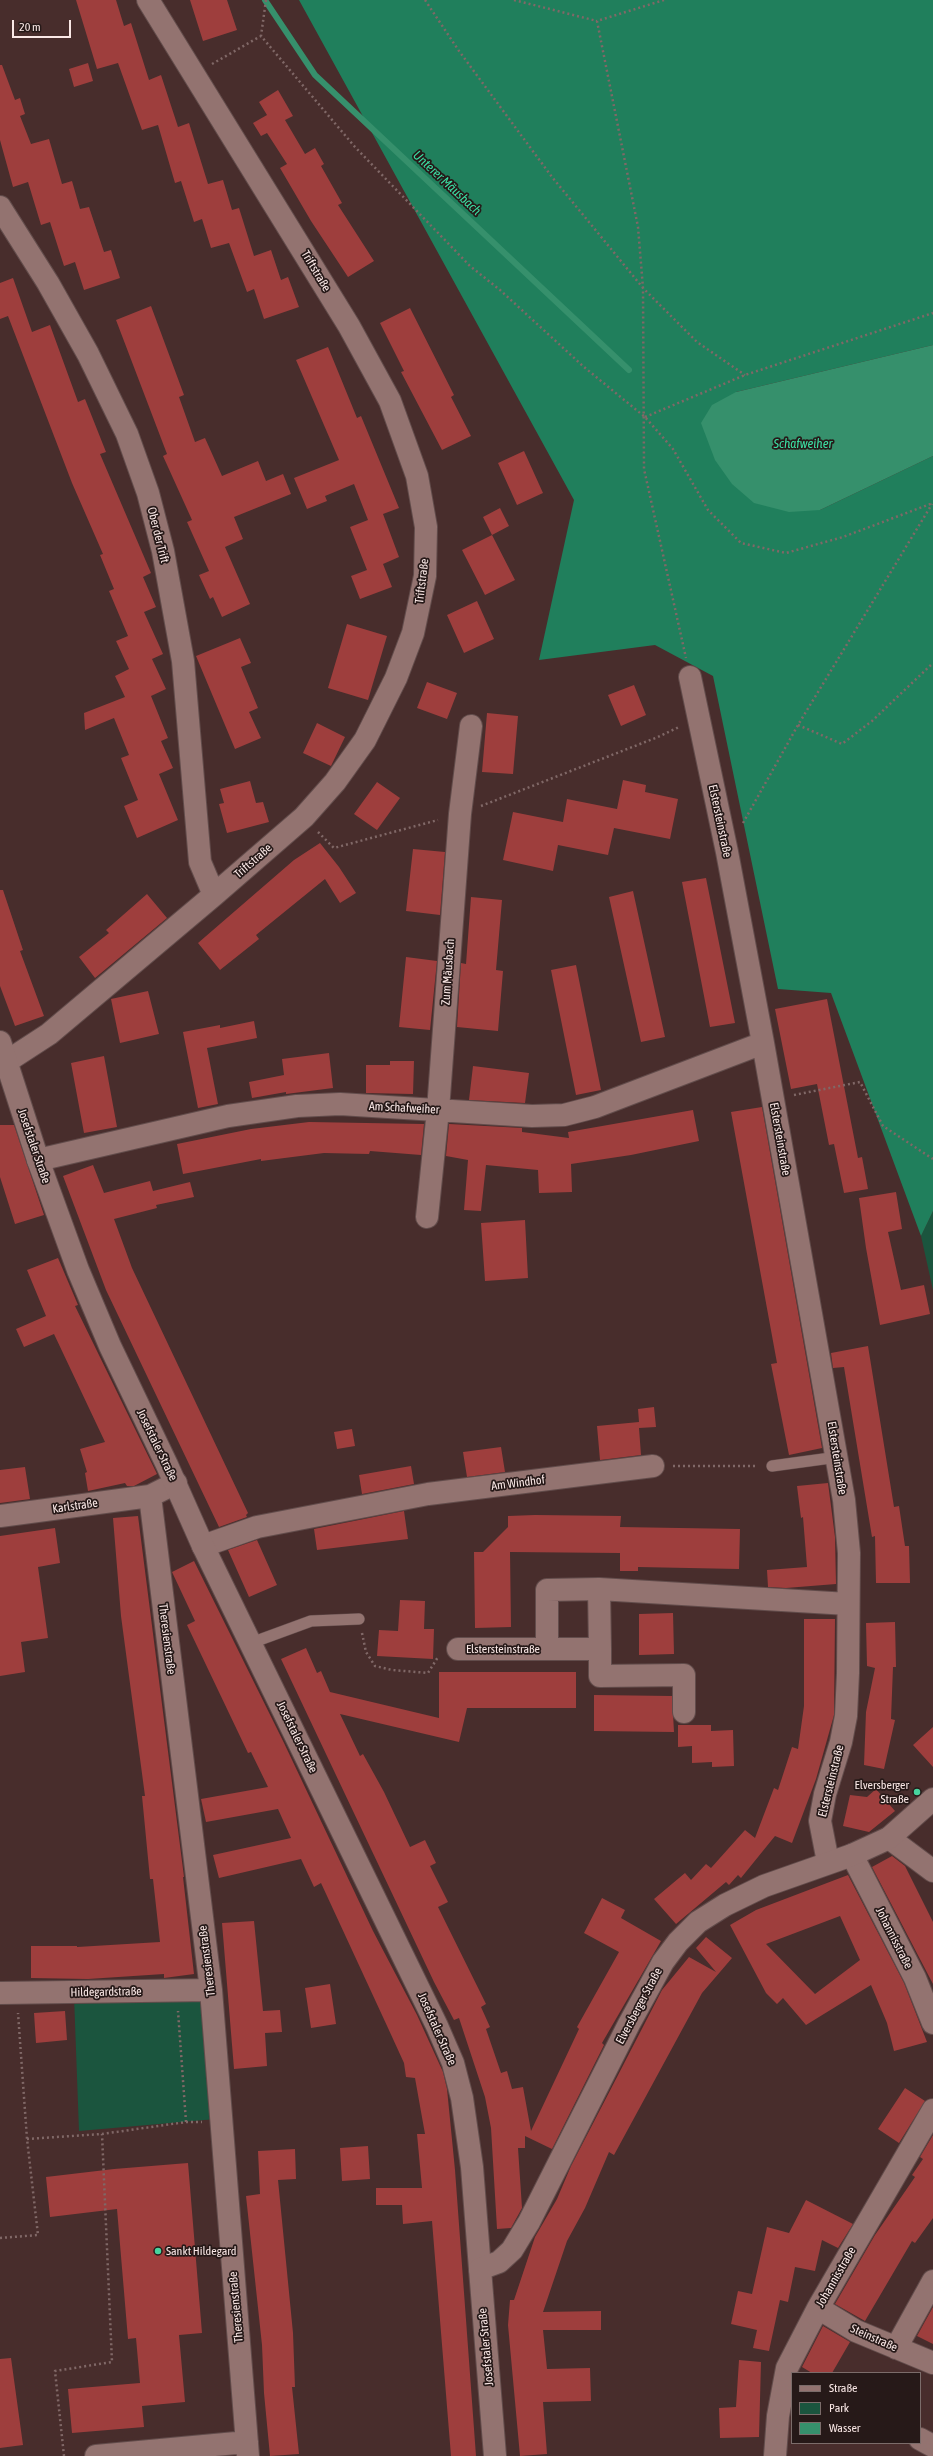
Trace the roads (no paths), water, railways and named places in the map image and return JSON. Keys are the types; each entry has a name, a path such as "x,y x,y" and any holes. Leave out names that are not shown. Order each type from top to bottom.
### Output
{"street":[{"name":"Triftstraße","path":"3,1052 49,1034 304,817 335,782 365,740 396,678 413,633 425,576 426,527 417,476 390,401 349,326 148,0"},
{"name":"Ober der Trift","path":"0,207 48,283 88,354 126,434 148,493 163,552 183,661 200,862 214,895"},
{"name":"Elstersteinstraße","path":"690,677 697,718 727,852 763,1043 838,1457 847,1525 848,1604 846,1716 841,1742 825,1794 820,1821 828,1862"},
{"name":"Zum Mäusbach","path":"427,1217 438,1110 460,814 471,726"},
{"name":"Am Schafweiher","path":"38,1160 228,1116 297,1106 340,1104 532,1116 564,1115 595,1107 763,1043"},
{"name":"Josefstaler Straße","path":"3,1052 10,1103 38,1160 78,1270 110,1346 176,1483 203,1546 434,2019 453,2063 462,2098 472,2167 495,2456"},
{"name":"Am Windhof","path":"203,1546 258,1527 428,1494 653,1466"},
{"path":"150,1496 176,1483"},
{"name":"Karlstraße","path":"0,1516 150,1496"},
{"name":"Theresienstraße","path":"150,1496 211,1990 247,2449"},
{"name":"Elstersteinstraße","path":"547,1649 547,1590 599,1589 848,1604"},
{"path":"599,1589 600,1676 684,1676 684,1712"},
{"name":"Elstersteinstraße","path":"458,1649 600,1648"},
{"name":"Elversberger Straße","path":"480,2269 499,2262 512,2250 529,2222 628,2024 663,1962 678,1942 698,1922 725,1905 764,1886 828,1862 852,1855 888,1838 933,1799"},
{"path":"888,1838 933,1871"},
{"name":"Johannisstraße","path":"852,1855 915,1978 933,2023"},
{"name":"Hildegardstraße","path":"8,1993 211,1990"},
{"name":"Johannisstraße","path":"793,2370 818,2308 931,2120"},
{"path":"896,2348 933,2281"},
{"name":"Steinstraße","path":"818,2308 856,2331 933,2363"},
{"name":"Johannisstraße","path":"775,2456 778,2416 791,2376"},
{"path":"921,2440 933,2446"},
{"path":"96,2456 247,2449"}],"lane":[{"path":"772,1466 838,1457"},
{"path":"251,1643 311,1621 359,1619"}],"water":[{"name":"Schafweiher","path":"933,345 933,456 820,510 789,512 754,503 732,484 715,460 701,423 712,405 736,392"}],"waterway":[{"name":"Unterer Mäusbach","path":"265,0 315,75 629,370"}],"place":[{"name":"Elversberger Straße","path":"917,1792"},
{"name":"Sankt Hildegard","path":"158,2251"}]}
